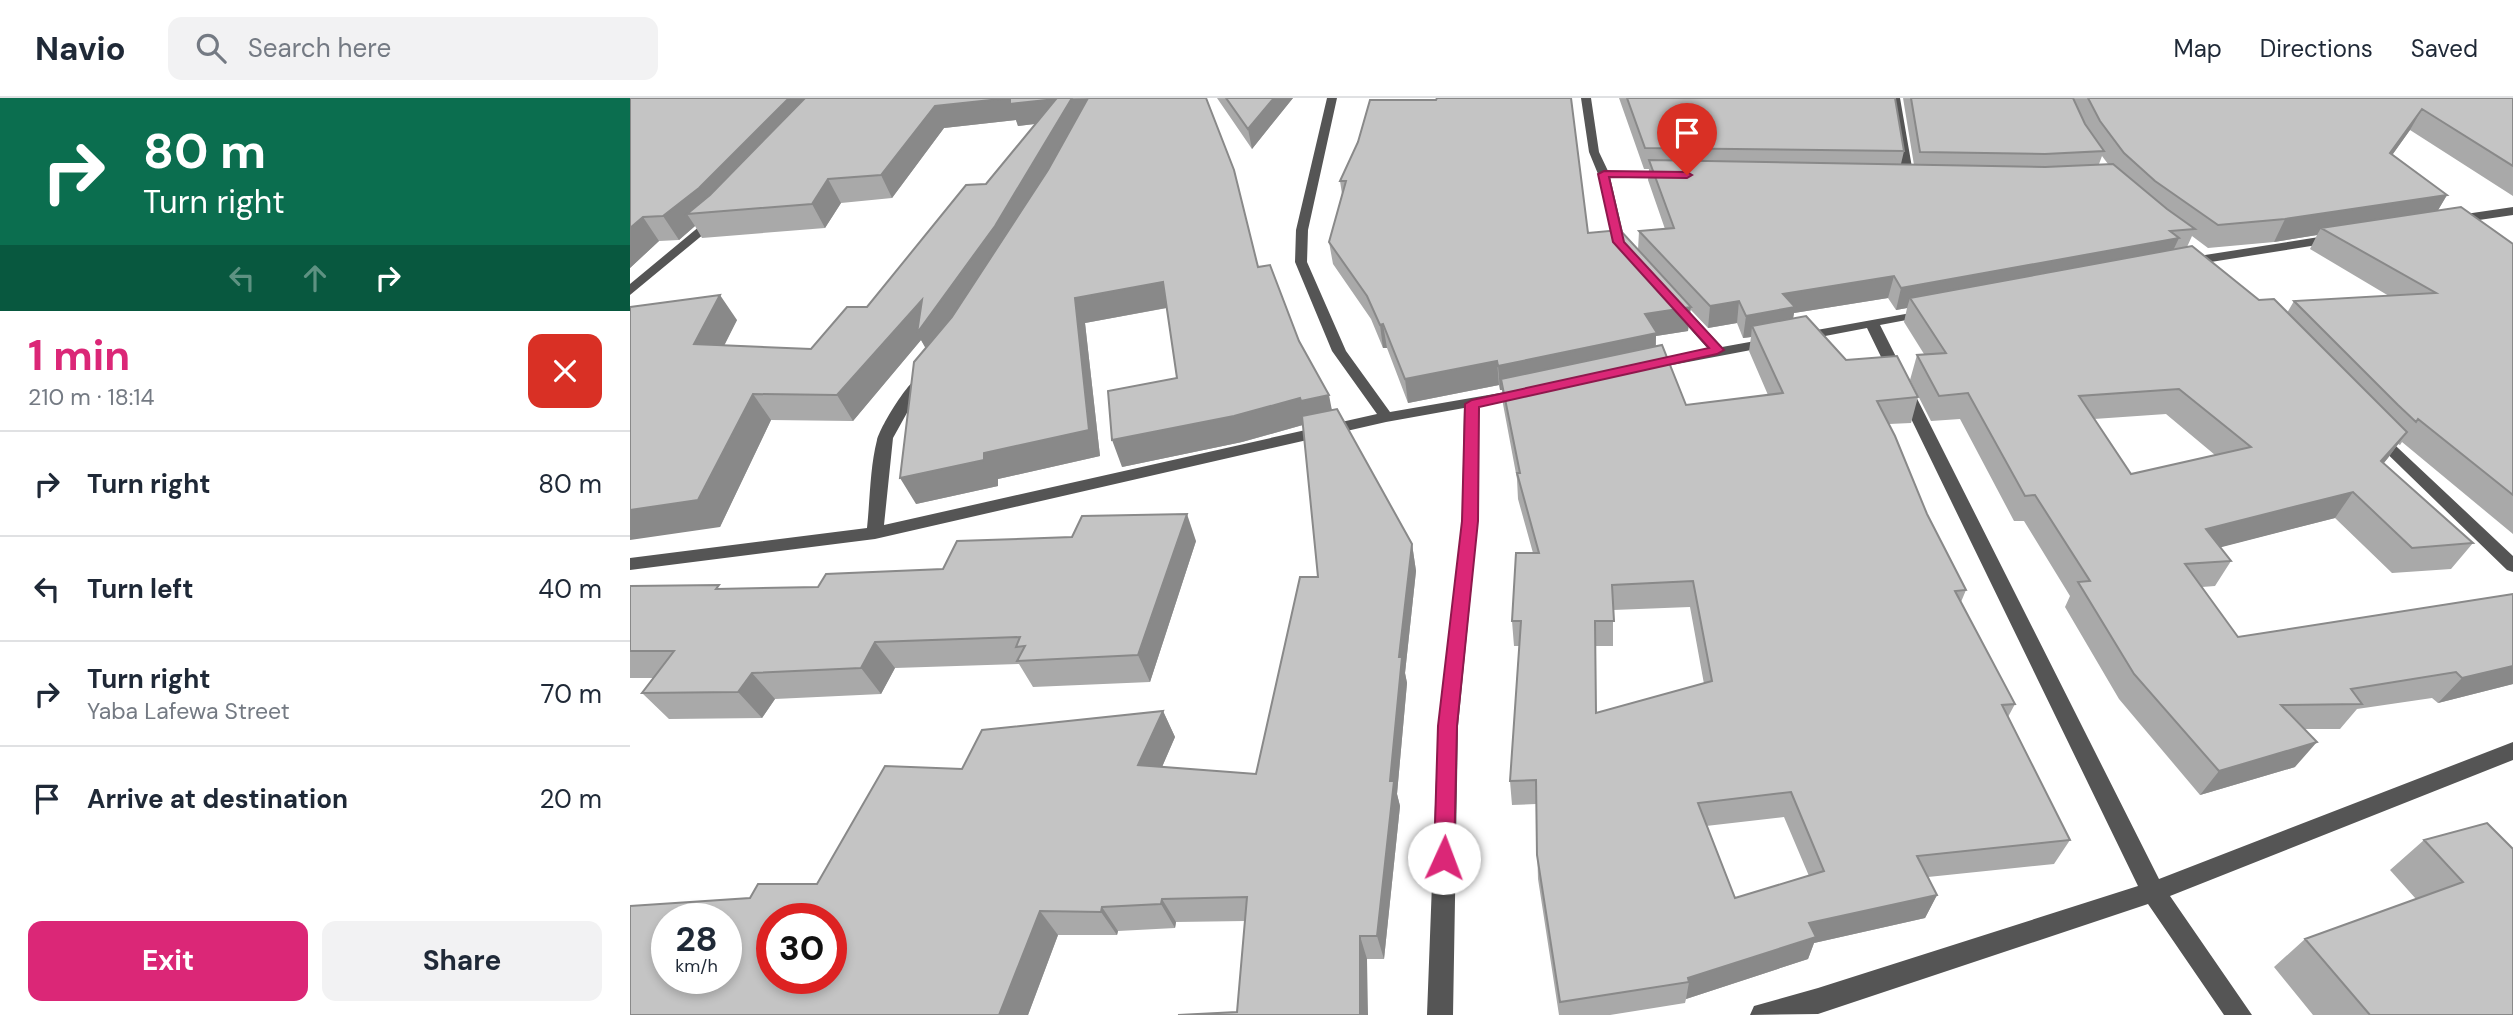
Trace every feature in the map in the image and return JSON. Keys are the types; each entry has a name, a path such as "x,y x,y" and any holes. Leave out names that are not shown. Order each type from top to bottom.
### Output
{"street":[{"path":"1332,98 1302,230 1301,262 1339,351 1386,417"},
{"path":"1586,98 1594,152 1604,174 1619,242 1637,262"},
{"path":"1895,98 1908,179"},
{"path":"1604,174 1687,175"},
{"path":"1894,178 1921,179"},
{"path":"630,291 729,206"},
{"path":"2444,221 2513,211"},
{"path":"2169,265 2347,236"},
{"path":"2191,245 2210,258 2226,276"},
{"path":"1664,291 1717,350"},
{"path":"1636,368 1717,350 1939,310"},
{"path":"1872,323 2153,892 2239,1015"},
{"path":"875,533 885,438 912,391 933,368"},
{"path":"630,564 875,533 1386,417 1472,404 1540,389"},
{"path":"1440,1015 1448,726 1470,521 1472,404"},
{"path":"2365,424 2513,566"},
{"path":"1763,1015 1818,1001 2153,892 2513,751"}],"building":[{"path":"630,98 789,98 699,188 663,216 643,217 630,228"},
{"path":"805,98 1010,98 935,106 881,175 828,179 812,204 687,214 710,195"},
{"path":"1010,98 1072,98 995,226 917,333 922,300 837,395 753,394 698,500 630,510 630,307 720,295 694,344 811,349 847,307 867,307 966,185 986,184 1056,99 1010,104"},
{"path":"1088,98 1206,98 1234,170 1258,267 1270,265 1299,341 1329,395 1301,401 1300,398 1234,416 1112,440 1108,391 1177,378 1163,282 1075,298 1089,430 984,453 984,460 900,478 914,362 952,317 1048,170"},
{"path":"1226,98 1274,98 1248,129"},
{"path":"1571,98 1588,233 1620,230 1691,307 1645,314 1657,333 1498,366 1497,361 1405,379 1383,324 1380,325 1367,296 1329,242 1346,181 1340,181 1358,142 1370,100"},
{"path":"1627,98 1895,98 1904,151 1645,148"},
{"path":"1911,98 2073,98 2085,124 2104,151 2045,154 1920,152"},
{"path":"2088,98 2513,98 2513,166 2422,109 2390,153 2447,195 2285,219 2218,225 2155,181 2124,153 2100,121"},
{"path":"1649,160 2045,167 2113,164 2195,229 2170,231 2179,238 1901,288 1894,276 1783,294 1795,307 1746,316 1739,301 1710,306 1639,231 1674,228"},
{"path":"2461,207 2513,244 2513,495 2418,419 2416,422 2294,301 2436,293 2321,228"},
{"path":"2192,246 2259,300 2274,299 2407,432 2381,461 2473,543 2412,548 2353,492 2206,529 2231,561 2185,564 2238,637 2513,594 2513,666 2462,678 2456,672 2351,689 2362,704 2281,705 2317,742 2219,771 2134,674 2078,582 2090,581 2035,495 2025,496 1968,393 1939,396 1917,355 1946,353 1910,298","holes":["2179,389 2251,447 2131,474 2079,396"]},
{"path":"1806,316 1846,360 1897,356 1918,397 1877,401 1895,436 1927,514 1966,590 1955,591 2015,704 2002,705 2070,840 1917,856 1937,895 1809,923 1816,937 1688,978 1689,982 1560,1002 1537,855 1536,780 1510,781 1521,621 1512,621 1516,553 1539,553 1517,473 1520,473 1501,379 1662,345 1686,405 1783,393 1752,326","holes":["1693,581 1712,681 1596,713 1595,621 1614,621 1612,585","1791,792 1824,871 1735,898 1698,803"]},
{"path":"1337,409 1412,544 1399,657 1402,657 1390,781 1394,781 1377,936 1360,936 1360,1015 1178,1015 1237,1012 1247,897 1162,899 1161,904 1102,907 1101,912 1040,911 999,1015 630,1015 630,906 651,905 651,994 742,994 742,903 675,903 750,898 758,884 817,884 885,766 962,769 982,730 1163,711 1138,765 1256,774 1300,577 1318,577 1302,416"},
{"path":"1187,514 1138,655 1017,661 1025,646 1016,647 1020,637 875,642 861,668 752,673 738,692 642,693 674,651 630,651 630,586 719,585 716,589 818,587 826,574 943,569 957,541 1072,537 1082,516"},
{"path":"2487,823 2513,849 2513,1015 2370,1015 2305,939 2463,882 2424,840"}],"route":[{"path":"1444,858 1448,726 1470,521 1472,404 1717,350 1619,242 1604,174 1687,175"}]}
